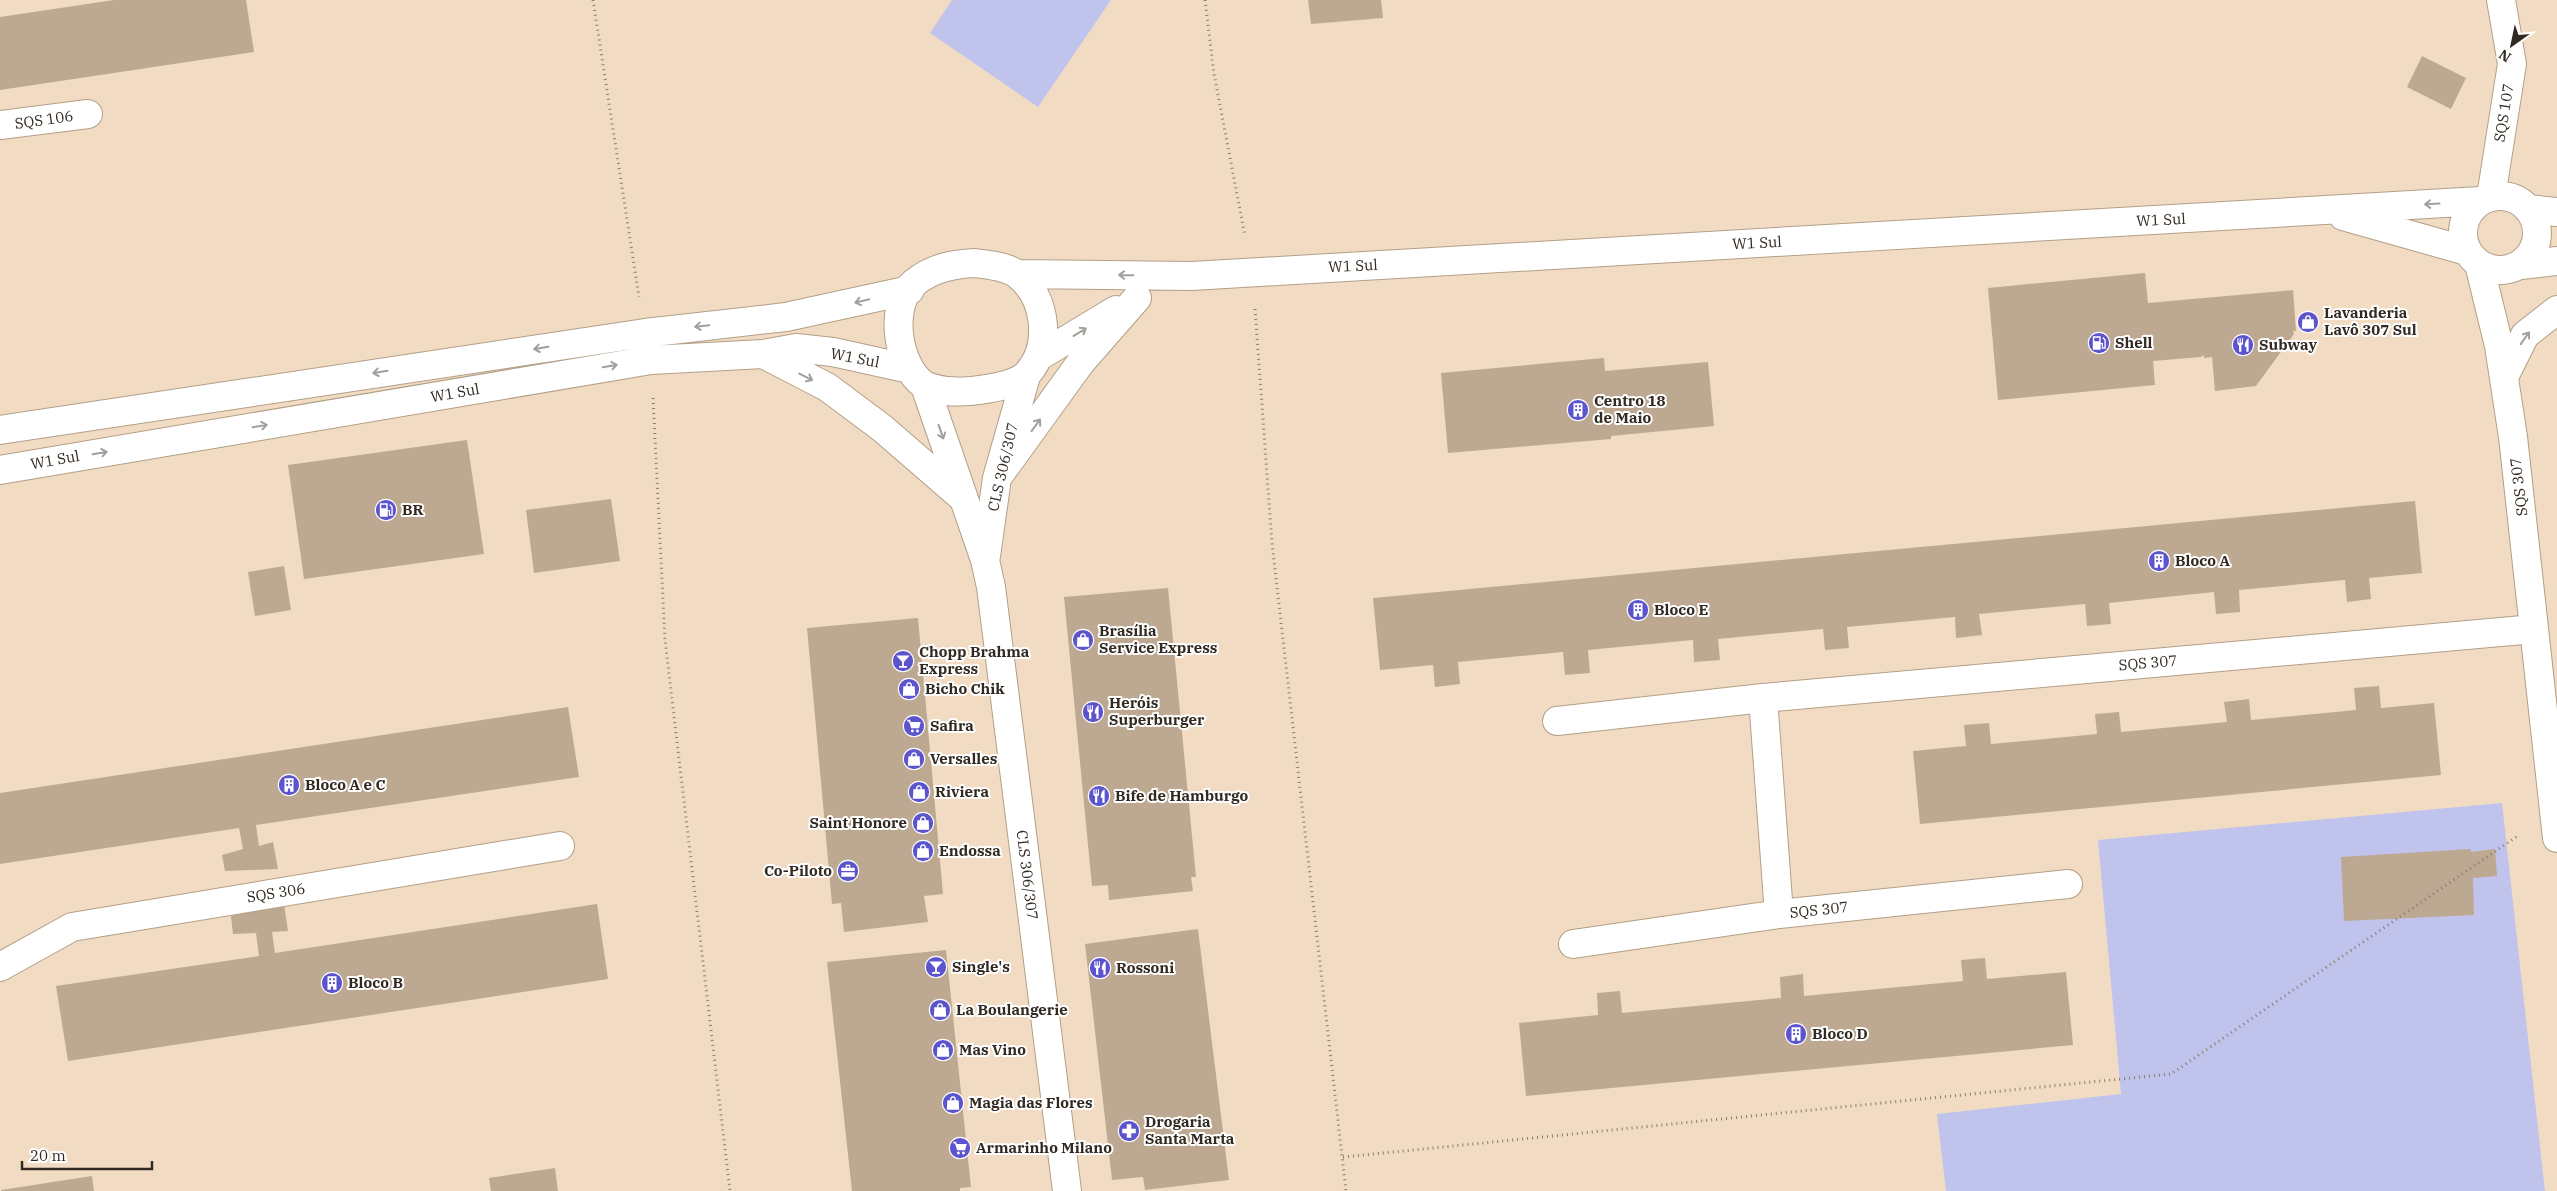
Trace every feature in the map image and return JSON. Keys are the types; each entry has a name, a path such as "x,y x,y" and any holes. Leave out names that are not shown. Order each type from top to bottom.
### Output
{"street":[{"name":"SQS 107","path":"2486,199 2512,64 2501,0"},
{"name":"SQS 106","path":"0,125 88,114"},
{"path":"2514,268 2532,253 2537,238 2536,222 2528,209 2518,200 2505,196 2486,199 2472,208 2464,223 2463,240 2473,258 2493,271 2514,268 2557,261"},
{"name":"W1 Sul","path":"1018,274 1192,276 2322,211 2486,199"},
{"path":"2528,209 2557,212"},
{"name":"W1 Sul","path":"2322,211 2473,258"},
{"name":"SQS 307","path":"2473,258 2499,346 2514,437 2557,838"},
{"path":"952,264 996,266 1018,274 1033,292 1042,313 1043,335 1032,366 990,389 967,392 918,377 900,349 898,327 902,304 913,283 952,264"},
{"name":"SQS 307","path":"2499,346 2514,268"},
{"name":"W1 Sul","path":"1032,366 1137,298 1192,276"},
{"name":"W1 Sul","path":"0,430 645,333 786,317 910,290"},
{"path":"997,478 1081,362 1137,298"},
{"path":"2504,377 2525,335 2557,310"},
{"name":"W1 Sul","path":"0,470 651,360 763,354 796,348 833,352 918,377"},
{"path":"763,354 827,388 882,428 965,500"},
{"name":"CLS 306/307","path":"985,560 997,478 1032,366"},
{"name":"CLS 306/307","path":"918,377 965,500 985,560 991,587 1067,1191"},
{"name":"SQS 307","path":"1557,721 1763,698 2534,629"},
{"name":"SQS 307","path":"1763,698 1780,914"},
{"name":"SQS 306","path":"0,967 72,927 560,846"},
{"name":"SQS 307","path":"1573,944 1780,914 2068,884"}],"path":[{"path":"593,0 645,333"},
{"path":"1205,0 1214,74 1252,272 1272,543 1346,1191"},
{"path":"651,360 665,640 730,1191"},
{"path":"1343,1157 2171,1074 2554,811"}],"shaded area":[{"path":"952,0 1111,0 1038,107 930,33"},
{"path":"2502,803 2545,1191 1946,1191 1937,1114 2121,1094 2098,840"}],"building":[{"path":"114,0 246,0 254,52 0,90 0,17"},
{"path":"1308,0 1381,0 1383,18 1311,24"},
{"path":"2422,56 2466,78 2451,109 2407,87"},
{"path":"2145,273 2148,303 2293,290 2296,331 2293,331 2294,334 2256,386 2215,391 2212,357 2204,358 2204,355 2201,357 2153,361 2155,385 1998,400 1988,288"},
{"name":"Centro 18 de Maio","path":"1604,358 1605,371 1708,362 1714,426 1611,436 1611,439 1448,453 1441,373"},
{"name":"BR","path":"467,440 484,554 304,579 288,465"},
{"path":"611,499 620,561 534,573 526,510"},
{"path":"2415,501 2422,573 2369,578 2371,599 2347,602 2345,580 2239,590 2240,612 2216,614 2214,592 2109,603 2111,624 2087,626 2085,604 1979,614 1982,635 1956,638 1955,617 1847,627 1849,648 1825,650 1823,629 1718,639 1720,660 1694,662 1693,640 1588,650 1590,673 1565,675 1563,652 1458,662 1460,684 1435,687 1433,665 1380,670 1373,598"},
{"path":"284,566 291,610 255,616 248,572"},
{"path":"1168,588 1196,877 1191,877 1193,891 1109,900 1108,885 1092,886 1064,597"},
{"path":"918,618 943,894 924,896 928,922 844,932 841,903 832,904 807,628"},
{"path":"2379,686 2381,708 2434,703 2441,775 1920,824 1913,751 1966,746 1964,725 1989,723 1991,744 2097,734 2095,714 2119,712 2121,732 2227,722 2224,702 2249,699 2251,720 2356,710 2354,688"},
{"name":"Bloco A e C","path":"568,707 579,777 256,825 259,846 273,842 278,869 225,871 222,855 243,849 239,828 0,864 0,793"},
{"path":"2471,849 2471,852 2495,849 2497,876 2473,878 2474,915 2344,921 2341,857"},
{"name":"Bloco B","path":"284,904 288,931 272,932 275,953 597,904 608,979 68,1061 56,986 259,956 256,933 233,934 231,916"},
{"path":"1198,929 1229,1180 1145,1190 1143,1177 1112,1180 1085,944"},
{"path":"946,950 971,1187 960,1188 960,1191 852,1191 827,962"},
{"name":"Bloco D","path":"1985,958 1987,979 2066,972 2073,1045 1526,1096 1519,1023 1598,1015 1597,993 1620,991 1622,1013 1781,998 1780,977 1803,974 1804,996 1963,981 1961,960"},
{"path":"555,1168 558,1191 491,1191 489,1178"},
{"path":"92,1176 94,1191 1,1191 1,1190"}],"place":[{"name":"Lavanderia Lavô 307 Sul","path":"2308,322"},
{"name":"Shell","path":"2099,343"},
{"name":"Subway","path":"2243,345"},
{"name":"Centro 18 de Maio","path":"1578,410"},
{"name":"BR","path":"386,510"},
{"name":"Bloco A","path":"2159,561"},
{"name":"Bloco E","path":"1638,610"},
{"name":"Brasília Service Express","path":"1083,640"},
{"name":"Chopp Brahma Express","path":"903,661"},
{"name":"Bicho Chik","path":"909,689"},
{"name":"Heróis Superburger","path":"1093,712"},
{"name":"Safira","path":"914,726"},
{"name":"Versalles","path":"914,759"},
{"name":"Bloco A e C","path":"289,785"},
{"name":"Riviera","path":"919,792"},
{"name":"Bife de Hamburgo","path":"1099,796"},
{"name":"Saint Honore","path":"923,823"},
{"name":"Endossa","path":"923,851"},
{"name":"Co-Piloto","path":"848,871"},
{"name":"Single's","path":"936,967"},
{"name":"Rossoni","path":"1100,968"},
{"name":"Bloco B","path":"332,983"},
{"name":"La Boulangerie","path":"940,1010"},
{"name":"Bloco D","path":"1796,1034"},
{"name":"Mas Vino","path":"943,1050"},
{"name":"Magia das Flores","path":"953,1103"},
{"name":"Drogaria Santa Marta","path":"1129,1131"},
{"name":"Armarinho Milano","path":"960,1148"}]}
